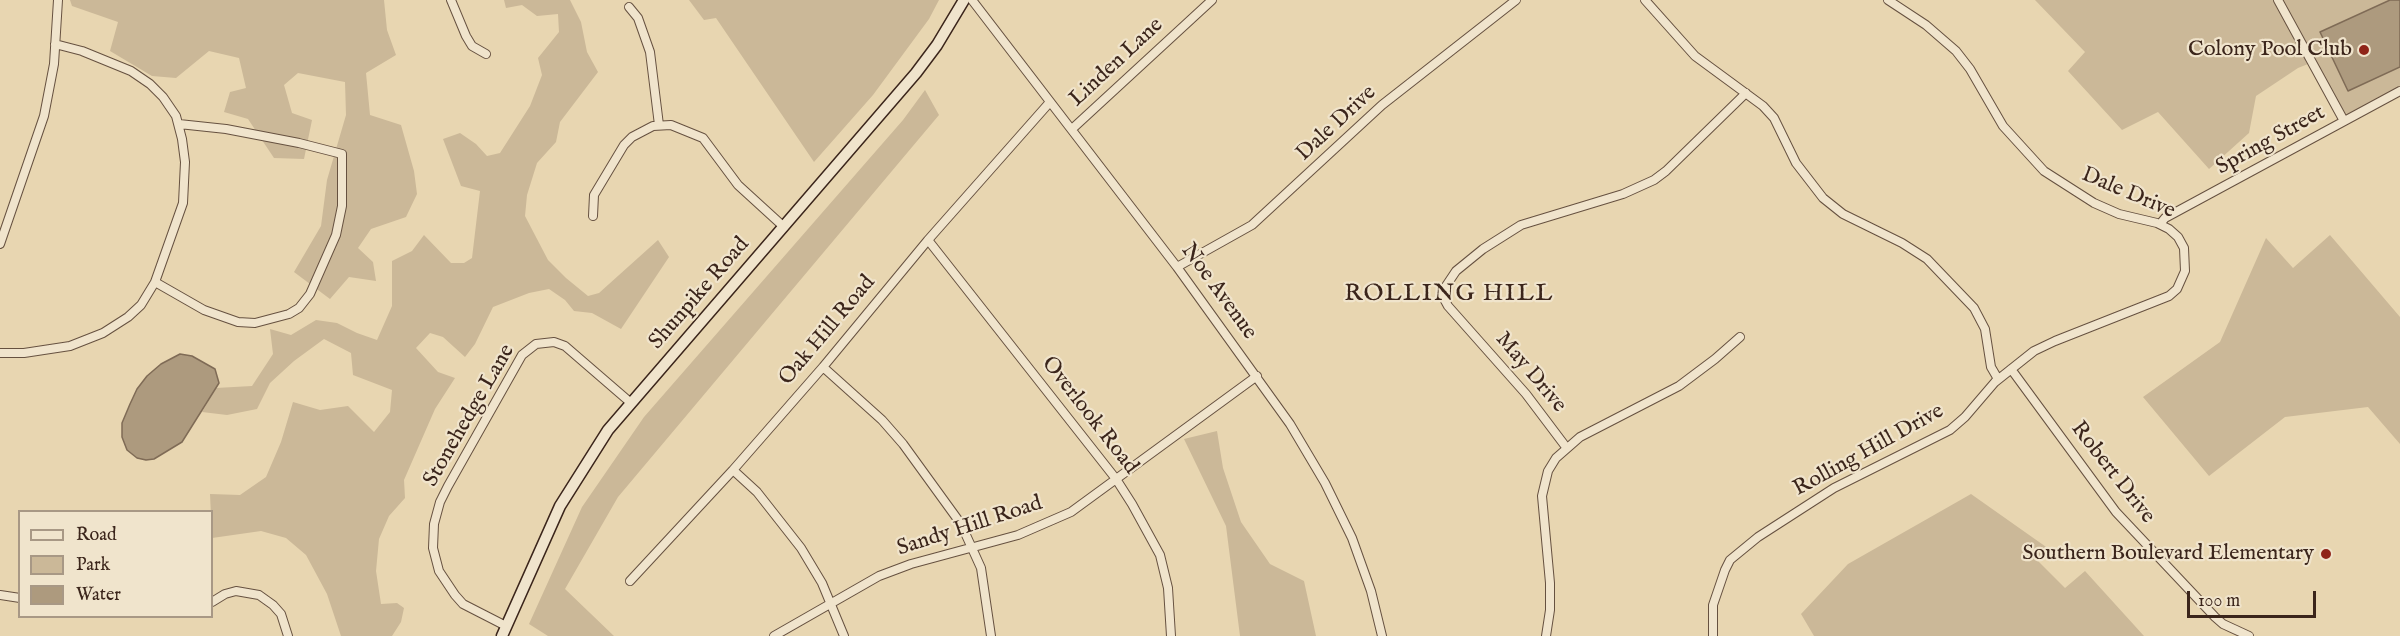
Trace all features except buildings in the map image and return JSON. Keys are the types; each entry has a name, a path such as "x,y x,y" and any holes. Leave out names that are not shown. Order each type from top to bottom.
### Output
{"main road":[{"name":"Shunpike Road","path":"504,631 560,506 590,456 631,403 916,73 938,45 964,0"}],"street":[{"path":"0,244 44,116 51,86 58,0"},
{"path":"452,0 472,46 486,54"},
{"name":"Noe Avenue","path":"972,0 1177,267 1257,376 1313,461 1345,521 1370,589 1382,636"},
{"name":"Linden Lane","path":"1072,129 1212,0"},
{"name":"Dale Drive","path":"1177,267 1252,225 1382,105 1516,0"},
{"path":"1645,0 1695,56 1746,93 1774,118 1796,163 1823,198 1843,214 1902,243 1927,259 1974,308 1985,329 1991,367 1998,379"},
{"name":"Dale Drive","path":"1888,0 1926,25 1956,51 1970,69 2003,126 2044,171 2094,203 2129,217 2160,224 2174,232 2184,248 2185,271 2177,289 2169,296 2055,340 2034,351 1998,379"},
{"path":"2278,0 2344,122"},
{"path":"629,7 638,18 650,52 659,125"},
{"path":"0,352 47,350 70,346 103,333 128,317 141,305 155,282 183,203 185,162 179,124 163,97 141,77 104,59 55,44"},
{"name":"Spring Street","path":"2160,224 2165,218 2400,91"},
{"name":"May Drive","path":"1545,636 1550,610 1550,584 1542,496 1548,471 1566,447 1533,402 1448,306 1442,295 1444,289 1456,271 1474,256 1521,225 1623,194 1654,180 1746,93"},
{"name":"Oak Hill Road","path":"630,581 733,470 823,367 928,240 1050,102"},
{"path":"155,282 204,310 238,322 255,323 292,313 310,294 340,223 342,154 226,129 179,124"},
{"path":"592,216 594,195 617,154 632,137 659,125 676,126 703,138 738,185 784,227"},
{"name":"Overlook Road","path":"928,240 1116,479 1146,526 1160,555 1168,588 1171,636"},
{"path":"1566,447 1580,436 1679,387 1740,337"},
{"name":"Stonehedge Lane","path":"504,631 455,596 439,571 434,548 434,524 440,502 448,486 522,355 536,344 548,342 565,346 631,403"},
{"path":"823,367 882,420 903,444 961,524 981,568 991,636"},
{"name":"Robert Drive","path":"2011,369 2116,512 2215,617 2223,624 2249,636"},
{"name":"Sandy Hill Road","path":"774,636 879,576 911,564 1018,536 1071,512 1257,376"},
{"name":"Rolling Hill Drive","path":"1713,636 1712,615 1717,588 1730,560 1744,548 1834,488 1950,430 1965,417 1998,379"},
{"path":"733,470 758,492 801,548 830,603 844,636"},
{"path":"213,601 236,591 259,595 273,605 280,614 288,636"},
{"path":"0,595 18,598"}],"green space":[{"path":"70,0 384,0 387,30 396,55 366,73 370,115 401,125 414,171 417,194 406,217 371,229 358,248 373,262 376,281 349,277 330,299 294,272 321,226 327,180 346,115 345,82 298,73 284,85 292,113 312,120 304,159 274,158 248,119 224,112 230,92 246,88 239,58 209,51 176,78 152,76 110,51 118,22 72,6"},
{"path":"504,0 570,0 581,22 587,52 598,72 560,122 556,142 537,163 527,195 525,216 548,260 588,296 599,293 658,240 669,257 621,329 592,313 574,311 565,300 549,289 529,293 493,307 475,344 465,357 443,337 430,333 416,348 438,372 455,378 435,409 404,480 405,498 389,516 379,539 376,571 381,604 397,603 404,608 401,622 392,636 341,636 327,594 306,555 286,538 261,531 213,538 213,510 211,510 210,494 240,495 266,477 281,442 293,402 320,410 348,406 374,432 390,412 392,390 353,375 351,353 324,339 294,361 270,383 257,409 227,415 202,412 216,388 252,386 273,354 270,329 291,335 316,320 337,323 377,340 392,306 392,261 412,251 424,235 451,263 464,263 472,258 480,191 461,186 443,139 460,133 476,144 487,156 500,153 530,106 542,75 538,58 559,32 558,14 537,16 522,5 506,8"},
{"path":"689,0 939,0 929,19 873,95 814,162 716,18 704,20"},
{"path":"2035,0 2400,0 2400,87 2347,117 2313,62 2298,68 2256,96 2249,133 2209,169 2158,112 2122,130 2068,71 2085,52"},
{"path":"925,90 939,115 618,497 565,589 614,636 548,636 529,624 582,507 644,417 903,120"},
{"path":"2330,235 2400,317 2400,444 2368,407 2285,417 2209,476 2143,397 2220,342 2266,238 2293,268"},
{"path":"1217,431 1223,468 1241,522 1270,564 1304,581 1316,636 1240,636 1226,526 1184,439"},
{"path":"1971,494 2049,549 2038,561 2065,588 2085,571 2144,636 1814,636 1801,614 1848,564"}],"water":[{"name":"Colony Pool Club","path":"2390,0 2400,0 2400,67 2348,91 2320,32"},
{"path":"180,354 192,356 215,369 219,383 182,442 154,459 137,458 127,450 122,437 122,423 137,389 147,376 161,364"}],"place":[{"name":"Colony Pool Club","path":"2364,50"},
{"name":"Southern Boulevard Elementary","path":"2326,554"}],"district":[{"name":"ROLLING HILL","path":"1449,295"}]}
